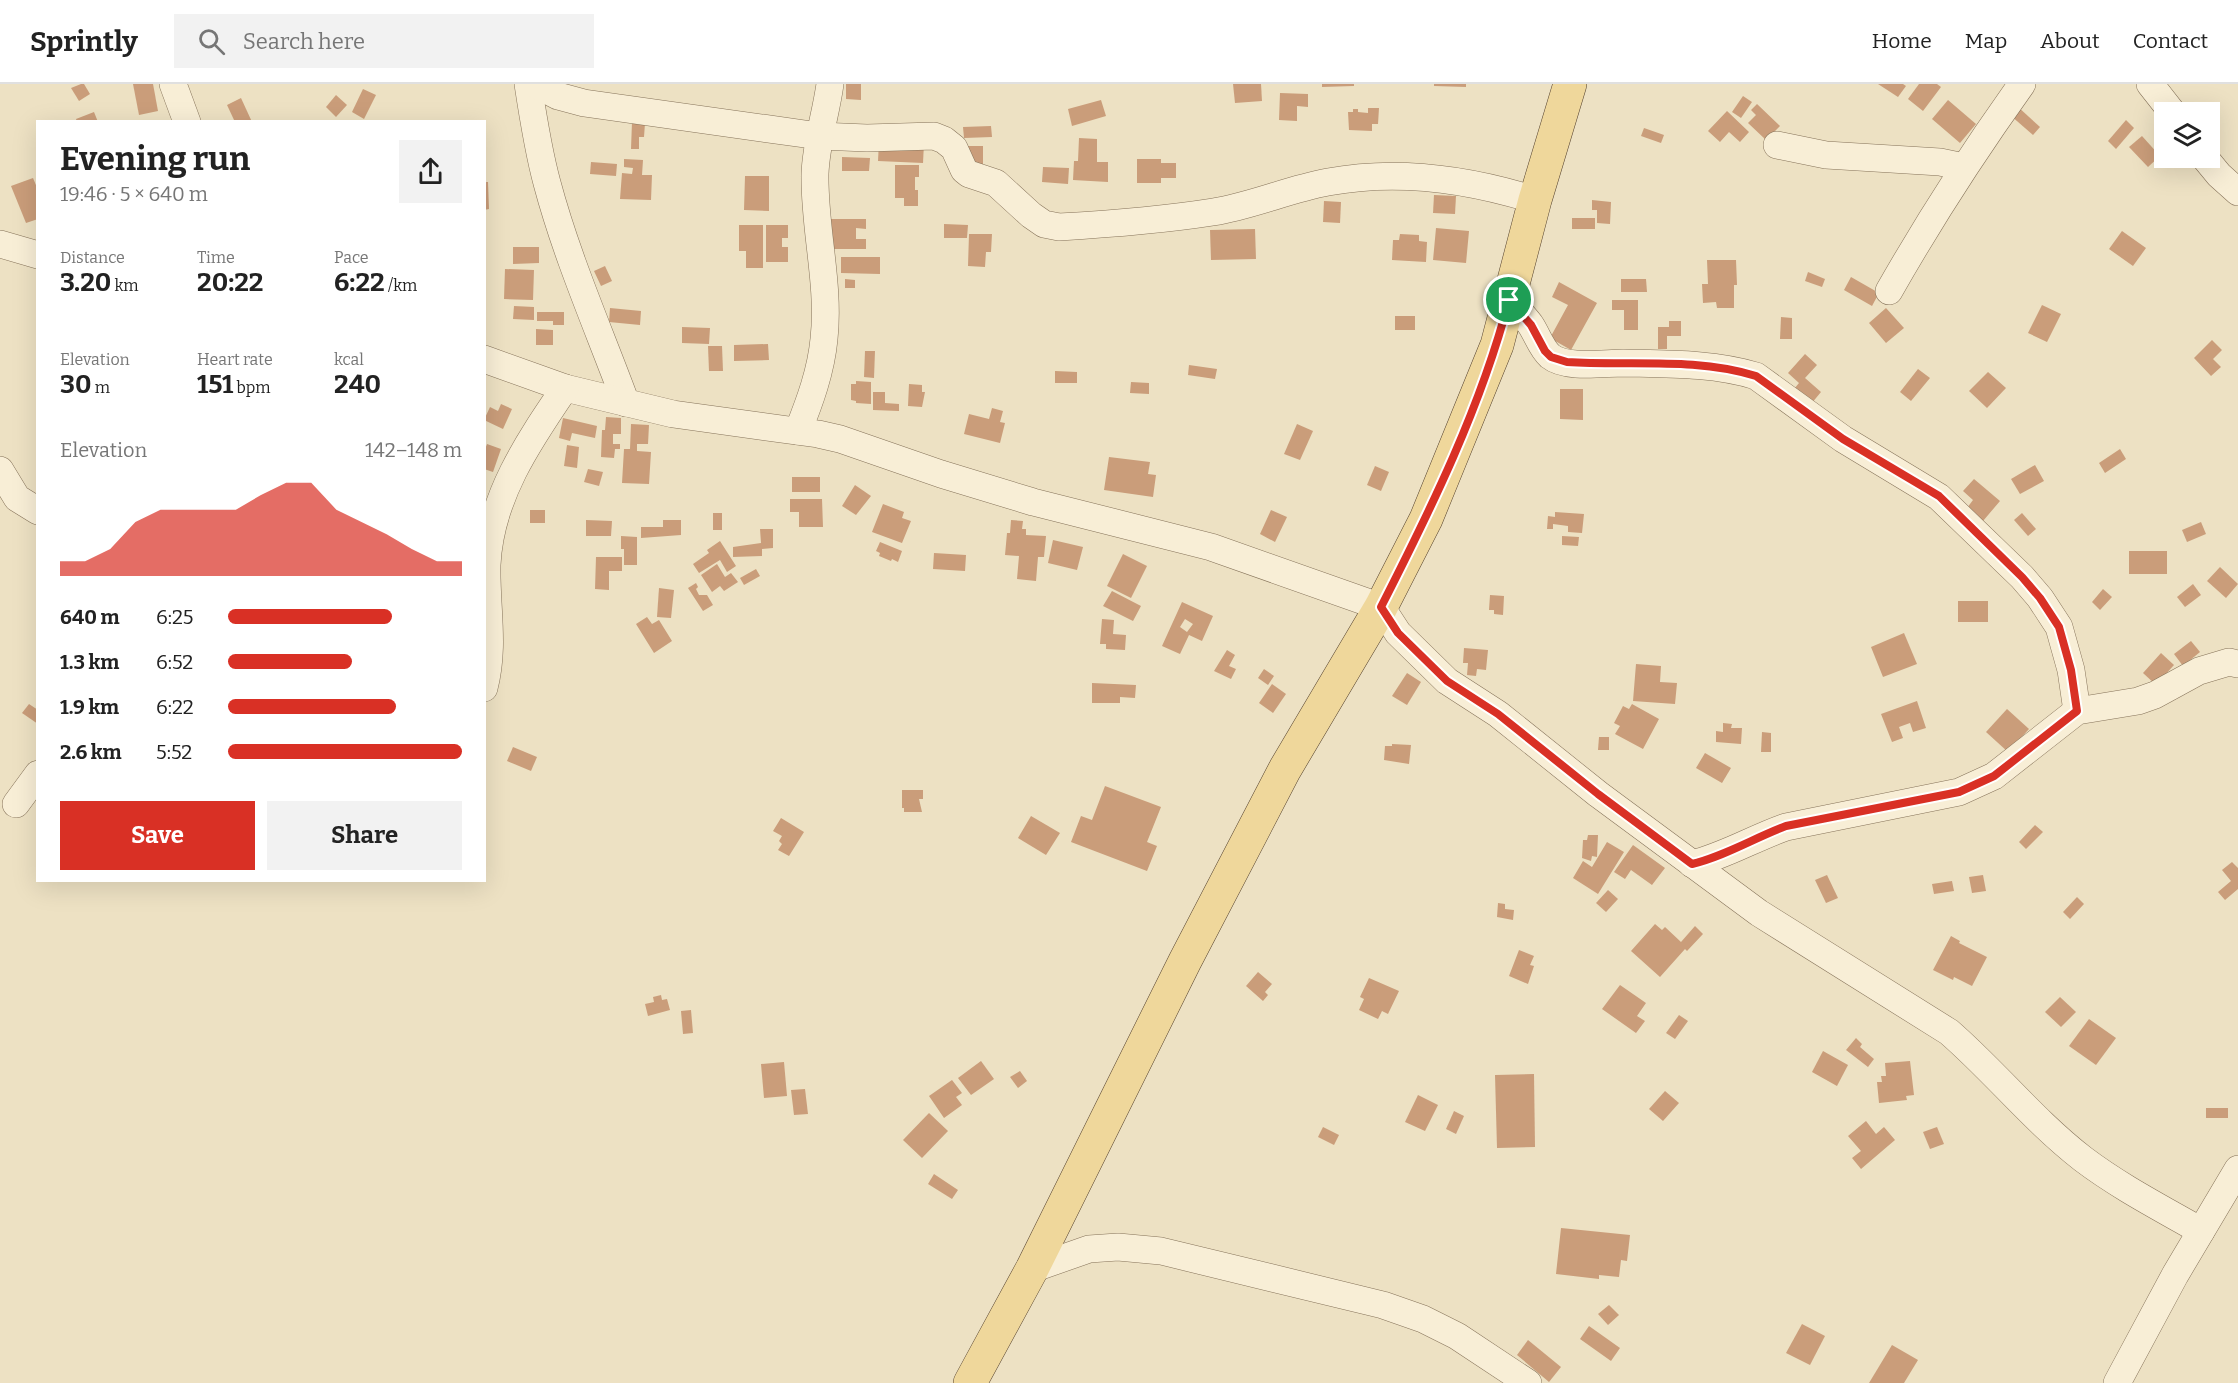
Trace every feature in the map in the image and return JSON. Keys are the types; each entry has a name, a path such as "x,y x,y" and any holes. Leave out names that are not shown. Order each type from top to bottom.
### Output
{"main road":[{"path":"970,1383 1032,1269 1185,961 1285,769 1381,607 1426,519 1497,345 1535,201 1570,84"}],"street":[{"path":"173,84 186,120"},
{"path":"528,84 547,183 567,248 626,403"},
{"path":"535,84 558,96 584,103 819,136 867,138 934,136 945,140 954,148 964,170 996,183 1031,215 1044,224 1059,227 1214,212 1328,182 1375,177 1444,178 1497,189 1535,201"},
{"path":"798,431 820,371 825,337 824,283 817,226 815,177 819,136 830,84"},
{"path":"1889,291 1927,224 2022,84"},
{"path":"2150,84 2164,102"},
{"path":"1776,145 1843,157 1931,161 1964,167"},
{"path":"2213,168 2238,192"},
{"path":"0,243 36,254"},
{"path":"1509,300 1531,325 1545,351 1551,357 1567,362 1707,367 1741,371 1756,376 1843,439 1939,496 2022,577 2040,598 2059,627 2071,670 2077,711"},
{"path":"486,360 565,388 626,403 716,422 798,431 840,439 1033,502 1211,548 1381,607 1398,633 1447,681 1498,714 1598,794 1759,914 1930,1019 1970,1050 2049,1130 2083,1159 2200,1232"},
{"path":"486,682 490,645 486,567 489,537 510,477 529,441 565,388"},
{"path":"0,470 17,498 36,511"},
{"path":"1692,864 1712,859 1786,826 1959,792 1994,776 2077,711 2138,701 2155,695 2199,671 2229,662 2238,664"},
{"path":"16,804 36,777"},
{"path":"2116,1383 2154,1312 2238,1169"},
{"path":"1032,1269 1089,1250 1118,1247 1161,1251 1383,1305 1423,1319 1457,1336 1528,1383"}],"building":[{"path":"84,84 90,94 79,101 71,88"},
{"path":"133,84 153,84 158,111 139,115"},
{"path":"846,84 861,84 861,100 846,99"},
{"path":"1233,84 1261,84 1262,101 1235,103"},
{"path":"1322,84 1354,84 1354,86 1322,87"},
{"path":"1434,84 1466,84 1466,87 1434,86"},
{"path":"1878,84 1903,84 1906,86 1898,97"},
{"path":"1919,84 1937,84 1941,87 1923,111 1908,99"},
{"path":"363,89 376,95 364,119 352,112"},
{"path":"1280,93 1308,94 1308,107 1297,106 1297,121 1279,120"},
{"path":"336,95 347,105 336,117 326,107"},
{"path":"1743,96 1752,102 1741,118 1732,112"},
{"path":"241,98 251,120 234,120 227,105"},
{"path":"1101,100 1106,116 1072,126 1068,109"},
{"path":"1948,100 1976,124 1960,143 1932,119"},
{"path":"1757,104 1780,126 1766,140 1748,123 1756,115 1751,110"},
{"path":"2017,106 2040,127 2033,135 2010,115"},
{"path":"1368,108 1379,108 1378,124 1372,124 1372,131 1349,130 1348,112 1358,109 1358,112 1368,113"},
{"path":"1727,111 1749,132 1740,142 1729,132 1720,142 1708,131"},
{"path":"94,112 97,120 76,120"},
{"path":"2126,120 2134,128 2116,149 2108,141"},
{"path":"632,122 645,123 644,137 639,137 639,149 631,149"},
{"path":"991,126 992,137 964,138 963,127"},
{"path":"1644,128 1664,135 1661,143 1641,136"},
{"path":"2142,136 2154,149 2154,162 2148,167 2129,147"},
{"path":"1079,138 1097,139 1097,162 1108,162 1108,182 1073,180 1074,161 1078,161"},
{"path":"879,141 924,143 923,163 878,161"},
{"path":"966,146 983,146 983,168 966,168"},
{"path":"842,157 870,158 869,171 842,171"},
{"path":"624,159 643,160 642,175 652,175 651,200 620,199 622,173 632,174 633,168 624,167"},
{"path":"1137,159 1161,159 1161,163 1176,163 1176,178 1161,178 1161,183 1137,183"},
{"path":"591,162 617,164 616,176 590,174"},
{"path":"895,165 919,165 919,177 915,177 918,206 904,206 904,198 895,198"},
{"path":"1043,167 1069,168 1068,184 1042,182"},
{"path":"745,176 769,176 769,211 744,210"},
{"path":"33,178 36,185 36,220 26,223 11,186"},
{"path":"486,182 488,182 489,209 486,210"},
{"path":"1434,195 1456,196 1455,214 1433,213"},
{"path":"1592,200 1611,202 1610,224 1597,223 1597,210 1592,210"},
{"path":"1324,201 1341,202 1340,223 1323,222"},
{"path":"1572,218 1595,218 1595,229 1572,229"},
{"path":"830,219 866,219 866,229 856,228 856,239 866,239 866,249 829,249"},
{"path":"944,224 968,225 967,238 944,238"},
{"path":"739,225 763,225 763,268 746,268 746,251 739,251"},
{"path":"766,225 788,225 788,238 782,238 782,247 788,247 788,262 766,262"},
{"path":"1436,228 1469,231 1466,263 1433,260"},
{"path":"1255,229 1256,259 1211,260 1210,230"},
{"path":"2122,231 2146,248 2133,266 2109,249"},
{"path":"969,234 992,234 991,252 986,252 985,267 968,266"},
{"path":"1400,234 1419,235 1419,241 1427,242 1426,262 1392,260 1393,240 1399,240"},
{"path":"513,247 539,247 539,263 513,264"},
{"path":"841,257 880,257 880,274 841,273"},
{"path":"1707,260 1736,260 1737,285 1734,285 1734,308 1717,308 1716,302 1703,303 1702,284 1708,284"},
{"path":"605,266 612,281 601,286 594,271"},
{"path":"505,269 534,270 533,300 504,299"},
{"path":"1808,272 1825,279 1822,287 1805,281"},
{"path":"1851,277 1879,293 1872,306 1844,290"},
{"path":"845,279 855,280 855,288 845,288"},
{"path":"1621,279 1646,279 1647,292 1621,292"},
{"path":"1559,282 1597,303 1571,350 1550,338 1568,305 1552,297"},
{"path":"1612,300 1638,300 1638,330 1624,330 1624,310 1612,310"},
{"path":"2042,305 2061,314 2047,342 2028,333"},
{"path":"514,306 534,307 534,320 513,319"},
{"path":"610,308 641,311 640,325 609,322"},
{"path":"1886,308 1904,328 1886,343 1869,323"},
{"path":"537,312 564,312 564,325 553,325 553,321 537,321"},
{"path":"1395,316 1415,316 1415,330 1395,330"},
{"path":"1781,317 1792,318 1792,339 1780,339"},
{"path":"1669,321 1681,321 1681,336 1667,336 1667,349 1658,349 1658,327 1669,327"},
{"path":"682,327 710,328 709,344 682,343"},
{"path":"536,329 553,330 553,345 536,345"},
{"path":"2212,340 2222,350 2213,359 2221,367 2211,376 2194,358"},
{"path":"768,344 769,360 734,361 734,345"},
{"path":"708,346 722,346 723,371 709,371"},
{"path":"865,351 875,351 874,378 864,377"},
{"path":"1805,354 1817,365 1805,378 1821,392 1811,404 1794,389 1799,383 1788,373"},
{"path":"1189,365 1217,369 1215,379 1188,375"},
{"path":"1918,369 1930,378 1911,401 1900,392"},
{"path":"1055,371 1077,372 1077,383 1055,383"},
{"path":"1988,372 2006,388 1987,408 1969,391"},
{"path":"856,381 871,382 871,404 856,403 851,400 851,384 856,384"},
{"path":"1131,382 1149,383 1149,394 1130,393"},
{"path":"909,384 922,385 922,392 925,392 922,407 908,406"},
{"path":"1560,389 1583,389 1583,420 1560,419"},
{"path":"873,392 885,392 885,403 899,404 899,411 873,410"},
{"path":"501,404 512,409 503,429 486,421 490,407 498,411"},
{"path":"992,408 1003,411 1000,422 1005,423 1000,443 964,434 969,414 989,419"},
{"path":"606,417 621,418 621,434 613,434 613,444 620,444 620,449 615,449 614,458 601,457 602,430 605,430"},
{"path":"563,418 597,426 595,438 572,433 570,441 559,438"},
{"path":"631,424 649,425 648,444 637,444 637,451 651,452 649,484 622,483 624,449 630,449"},
{"path":"1297,424 1313,431 1300,460 1284,454"},
{"path":"487,444 501,449 493,472 486,470"},
{"path":"567,445 579,447 577,468 564,466"},
{"path":"2120,449 2126,459 2105,473 2099,463"},
{"path":"1109,457 1150,462 1148,474 1156,475 1153,497 1104,490"},
{"path":"2035,465 2044,481 2020,494 2011,479"},
{"path":"1375,466 1389,472 1381,491 1367,485"},
{"path":"588,469 603,472 599,486 584,482"},
{"path":"792,477 820,477 820,492 792,492"},
{"path":"1974,479 2000,501 1983,521 1967,508 1973,500 1963,491"},
{"path":"855,485 871,496 856,515 842,506"},
{"path":"790,499 822,499 823,527 799,527 799,512 790,512"},
{"path":"883,504 904,512 902,518 911,521 902,543 872,532"},
{"path":"530,510 545,510 545,523 530,523"},
{"path":"1271,510 1287,517 1275,542 1260,534"},
{"path":"1555,512 1584,514 1582,533 1568,532 1568,526 1553,524 1553,529 1547,529 1548,516 1555,517"},
{"path":"713,513 722,513 722,530 713,530"},
{"path":"2022,513 2036,529 2028,536 2014,520"},
{"path":"586,520 612,521 611,536 586,536"},
{"path":"663,520 681,520 681,535 641,538 641,527 663,527"},
{"path":"1011,520 1023,521 1022,529 1026,529 1026,535 1046,536 1044,557 1038,557 1036,581 1017,579 1019,556 1005,555"},
{"path":"2201,522 2206,534 2187,542 2182,530"},
{"path":"760,529 773,529 773,548 762,549 762,556 733,557 733,547 761,543"},
{"path":"621,536 637,537 637,565 624,565"},
{"path":"1562,536 1579,537 1578,546 1562,545"},
{"path":"1053,540 1083,547 1077,570 1048,563"},
{"path":"720,541 736,566 727,572 720,560 699,573 693,564 709,553 707,550"},
{"path":"880,542 902,551 898,562 879,556 880,553 876,551"},
{"path":"2129,551 2167,551 2167,574 2129,574"},
{"path":"934,553 966,555 965,571 933,569"},
{"path":"1123,554 1147,566 1131,598 1107,586"},
{"path":"596,557 622,557 622,571 609,571 609,590 595,589"},
{"path":"717,564 725,577 731,573 738,582 724,591 720,586 712,592 701,575"},
{"path":"2220,567 2238,584 2226,598 2207,581"},
{"path":"756,569 760,576 744,585 740,578"},
{"path":"696,583 699,595 707,595 713,605 703,611 688,588"},
{"path":"2193,584 2201,595 2185,607 2177,597"},
{"path":"659,588 674,590 671,618 657,617"},
{"path":"2103,589 2112,597 2100,610 2092,602"},
{"path":"1112,591 1141,606 1133,621 1103,606"},
{"path":"1490,595 1504,596 1503,615 1494,614 1494,610 1489,610"},
{"path":"1958,601 1988,601 1988,622 1958,622"},
{"path":"1182,602 1213,616 1202,641 1189,635 1180,654 1162,646","holes":["1185,619 1193,624 1187,632 1180,627"]},
{"path":"647,617 652,624 659,620 672,641 654,653 636,624"},
{"path":"1102,619 1114,620 1113,634 1126,635 1125,650 1106,649 1106,644 1100,644"},
{"path":"1904,633 1917,664 1883,677 1871,647"},
{"path":"2191,641 2200,652 2183,666 2174,654"},
{"path":"1464,648 1488,650 1486,670 1477,669 1476,676 1467,675 1468,663 1463,663"},
{"path":"1227,650 1235,655 1229,666 1236,669 1231,679 1214,671"},
{"path":"2161,653 2174,665 2156,685 2143,673"},
{"path":"1636,664 1661,666 1660,682 1677,683 1675,704 1633,701"},
{"path":"1264,669 1274,676 1268,685 1258,678"},
{"path":"1407,673 1421,682 1407,705 1392,696"},
{"path":"1092,683 1136,685 1135,698 1120,697 1120,703 1092,703"},
{"path":"1272,684 1286,694 1273,713 1259,703"},
{"path":"1917,701 1926,728 1913,732 1910,723 1899,727 1903,738 1892,742 1881,714"},
{"path":"29,704 36,709 36,723 22,713"},
{"path":"1632,704 1659,719 1643,749 1615,734 1620,726 1614,723 1623,706 1629,709"},
{"path":"2007,709 2029,729 2008,752 1986,732"},
{"path":"1723,723 1732,724 1731,728 1742,728 1741,744 1716,742 1716,731 1723,732"},
{"path":"1762,732 1771,733 1771,752 1761,752"},
{"path":"1599,737 1609,737 1609,750 1598,750"},
{"path":"1392,744 1411,745 1409,764 1384,760 1385,746 1392,746"},
{"path":"513,747 537,757 531,771 507,761"},
{"path":"1705,753 1731,768 1722,783 1696,768"},
{"path":"1105,786 1161,807 1147,842 1157,846 1147,871 1071,842 1081,816 1092,820"},
{"path":"902,790 923,790 923,799 919,799 922,812 904,812"},
{"path":"1031,816 1060,833 1046,855 1018,838"},
{"path":"781,818 804,832 789,856 778,850 782,844 779,841 782,836 773,831"},
{"path":"2035,825 2043,832 2026,849 2019,842"},
{"path":"1588,835 1598,835 1597,857 1592,856 1591,861 1582,858 1583,840 1587,840"},
{"path":"1607,842 1624,852 1598,894 1573,878 1583,861 1592,867"},
{"path":"1633,845 1665,868 1652,885 1631,870 1625,879 1614,872"},
{"path":"2232,862 2238,868 2238,889 2225,900 2218,892 2231,881 2222,870"},
{"path":"1827,875 1838,898 1826,903 1815,880"},
{"path":"1983,875 1986,891 1972,893 1969,877"},
{"path":"1952,881 1954,891 1934,894 1932,884"},
{"path":"1608,890 1618,899 1606,912 1596,903"},
{"path":"2077,897 2084,904 2070,919 2063,912"},
{"path":"1498,903 1505,904 1505,909 1514,910 1513,920 1497,917"},
{"path":"1655,924 1662,930 1665,927 1681,942 1695,926 1703,934 1687,951 1685,949 1660,977 1631,951"},
{"path":"1951,936 1960,941 1959,943 1987,957 1972,986 1933,970"},
{"path":"1519,950 1534,956 1530,965 1534,966 1528,984 1509,976"},
{"path":"1258,972 1272,984 1265,992 1268,995 1263,1001 1246,986"},
{"path":"1369,978 1399,991 1388,1014 1382,1011 1378,1019 1359,1010 1364,999 1360,997"},
{"path":"1620,985 1646,1003 1637,1016 1645,1021 1636,1033 1602,1009"},
{"path":"661,995 662,1000 667,999 670,1010 648,1016 645,1004 654,1002 653,997"},
{"path":"2060,997 2076,1012 2061,1027 2045,1012"},
{"path":"691,1010 693,1033 683,1034 681,1011"},
{"path":"1679,1015 1688,1021 1675,1039 1666,1033"},
{"path":"2089,1019 2116,1038 2096,1065 2069,1046"},
{"path":"1856,1038 1862,1044 1860,1047 1874,1059 1868,1067 1846,1050"},
{"path":"1823,1051 1848,1065 1837,1086 1812,1072"},
{"path":"981,1061 994,1079 971,1095 958,1078"},
{"path":"1910,1061 1914,1095 1906,1096 1907,1100 1879,1103 1877,1082 1882,1082 1881,1076 1886,1076 1885,1063"},
{"path":"784,1062 787,1096 764,1098 761,1064"},
{"path":"1020,1071 1027,1081 1018,1088 1010,1077"},
{"path":"1534,1074 1535,1147 1497,1148 1495,1075"},
{"path":"952,1080 962,1093 956,1097 962,1105 944,1118 929,1096"},
{"path":"805,1089 808,1114 794,1115 791,1090"},
{"path":"1665,1091 1679,1103 1663,1121 1649,1109"},
{"path":"1418,1095 1438,1105 1425,1131 1405,1122"},
{"path":"2206,1108 2228,1108 2228,1118 2206,1118"},
{"path":"1454,1111 1464,1116 1456,1134 1446,1129"},
{"path":"929,1113 948,1131 922,1158 903,1140"},
{"path":"1866,1121 1876,1134 1884,1127 1895,1140 1861,1169 1852,1158 1861,1151 1848,1136"},
{"path":"1323,1127 1339,1135 1334,1145 1318,1137"},
{"path":"1937,1127 1944,1144 1930,1149 1923,1132"},
{"path":"934,1174 958,1190 952,1199 928,1184"},
{"path":"1561,1228 1630,1235 1627,1261 1621,1260 1619,1277 1599,1275 1599,1279 1556,1274"},
{"path":"1609,1305 1619,1315 1608,1325 1598,1314"},
{"path":"1802,1324 1825,1336 1810,1365 1786,1353"},
{"path":"1589,1326 1620,1348 1611,1361 1580,1339"},
{"path":"1528,1340 1561,1367 1549,1382 1517,1355"},
{"path":"1892,1345 1918,1360 1904,1383 1869,1383"}],"route":[{"path":"1509,300 1531,325 1545,351 1551,357 1586,364 1620,363 1707,367 1741,371 1756,376 1843,439 1939,496 2022,577 2040,598 2059,627 2071,670 2077,711 1994,776 1959,792 1786,826 1712,859 1692,864 1598,794 1498,714 1447,681 1398,633 1381,607 1426,519 1497,345 1509,300"}]}
